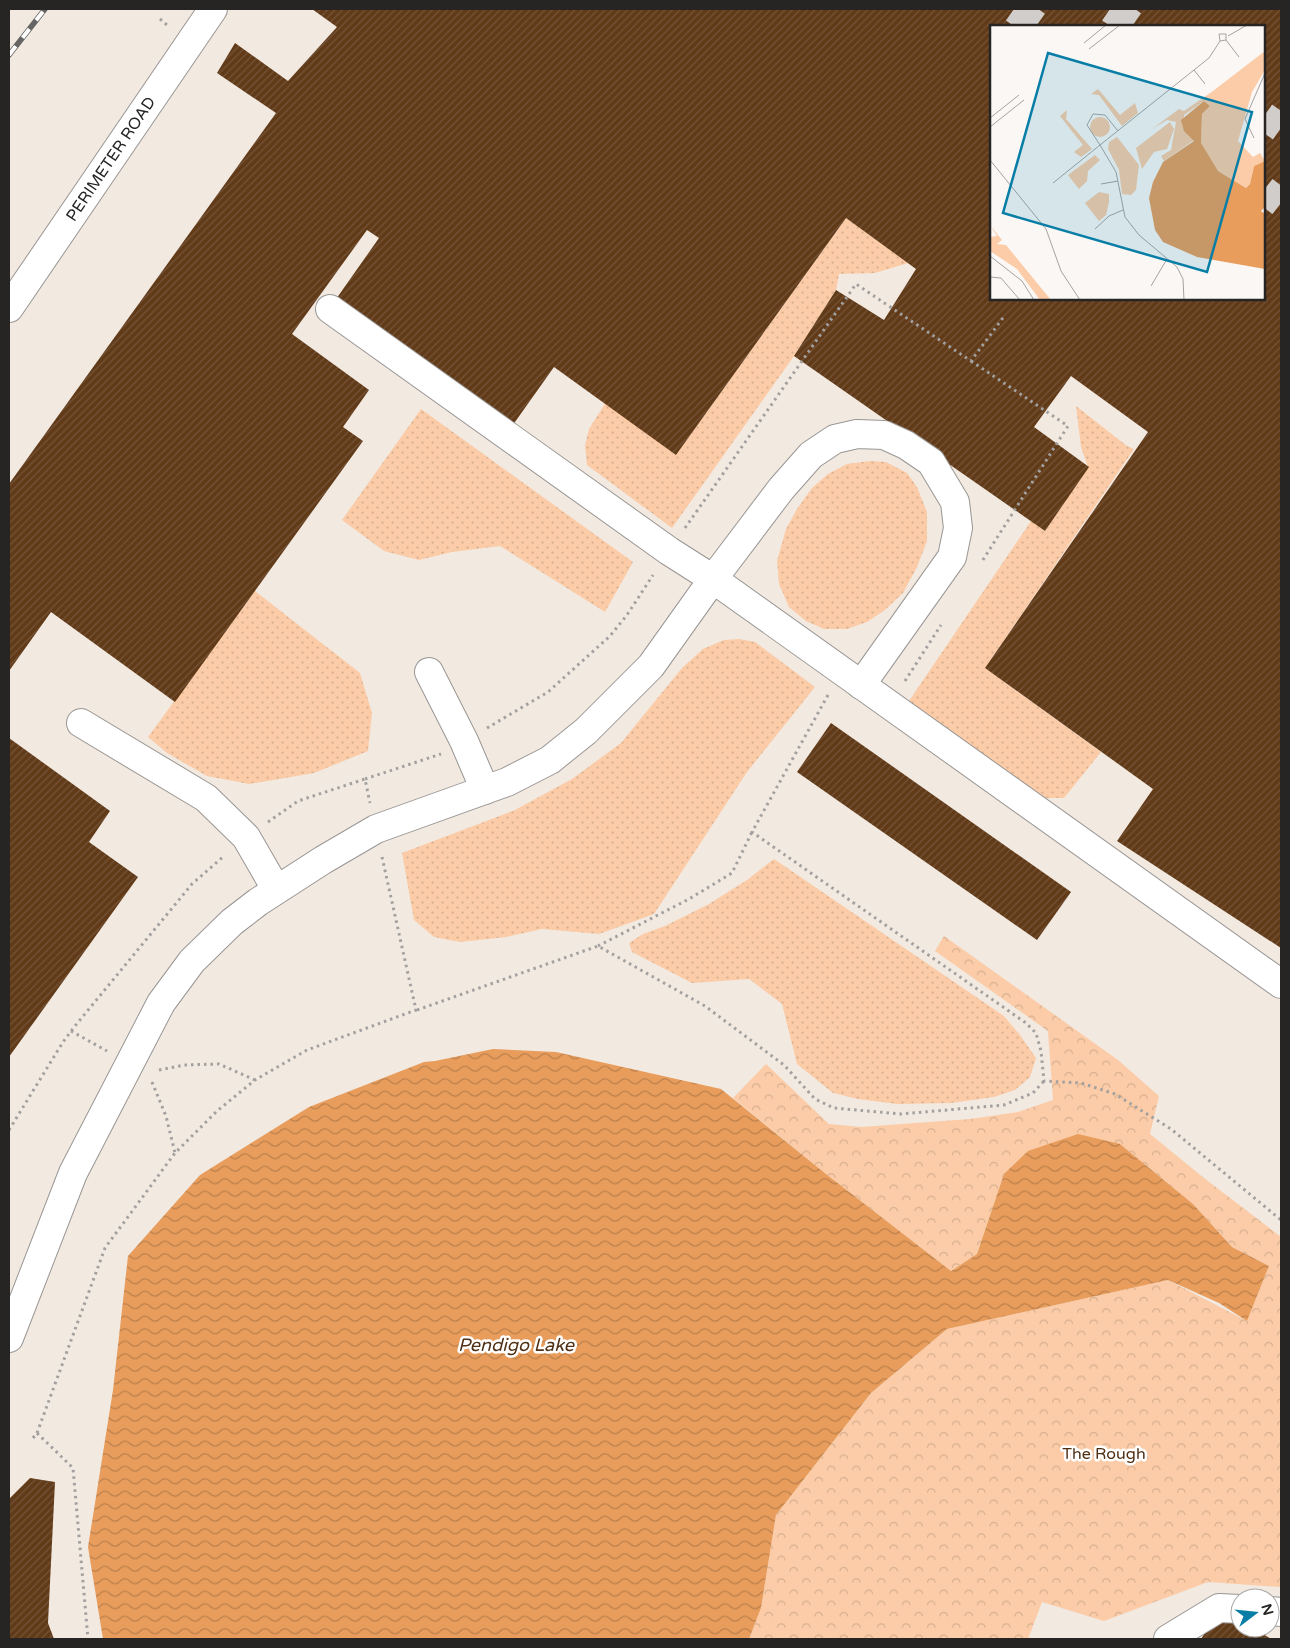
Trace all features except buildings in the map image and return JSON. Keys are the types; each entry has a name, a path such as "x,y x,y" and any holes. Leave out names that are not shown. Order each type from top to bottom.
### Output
{"lane":[{"name":"PERIMETER ROAD","path":"9,308 213,9"},
{"path":"330,309 669,551 713,579 1281,984"},
{"path":"10,1330 73,1173 161,1003 192,961 232,922 276,889 376,829 507,782 550,760 586,731 651,666 713,579 782,489 811,455 835,439 857,434 884,435 906,445 930,462 955,502 958,528 952,557 861,685"},
{"path":"428,672 464,741 485,790"},
{"path":"81,723 206,798 246,837 276,889"},
{"path":"1168,1639 1219,1608 1230,1609"}],"path":[{"path":"9,1130 71,1031 192,884 246,837 298,801 442,754 548,692 610,636 627,615 669,551 856,284 1068,426 979,566"},
{"path":"971,361 1005,315"},
{"path":"890,706 942,624"},
{"path":"33,1438 37,1433 105,1248 175,1153 217,1111 255,1080 306,1050 598,946 690,899 732,874 752,832 831,690 861,685"},
{"path":"365,779 416,1010"},
{"path":"752,832 1026,1023 1036,1033 1044,1081"},
{"path":"598,946 705,1006 784,1066 815,1099 834,1108 901,1114 1004,1105 1033,1093 1044,1081"},
{"path":"71,1031 109,1052"},
{"path":"157,1071 184,1065 219,1064 255,1080"},
{"path":"1044,1081 1081,1083 1115,1094 1171,1129 1281,1220"},
{"path":"152,1082 166,1116 175,1153"},
{"path":"37,1433 73,1468 88,1639"}],"shaded area":[{"path":"9,9 1281,9 1281,1639 9,1639"}],"green space":[{"path":"846,218 908,263 875,273 839,274 836,290 794,356 672,528 587,465 585,445 589,429 606,402 676,455"},
{"path":"1076,406 1127,446 1134,449 985,668 1101,752 1064,798 1040,798 909,701 1031,521 1045,531 1088,467 1081,447"},
{"path":"421,409 633,562 605,612 500,546 452,552 419,560 384,551 342,520"},
{"path":"870,461 886,462 907,473 917,487 927,512 927,541 917,567 903,593 885,610 867,622 847,629 824,629 806,621 789,607 779,584 777,561 786,529 812,488 828,474 847,464"},
{"path":"255,591 360,673 372,713 368,751 314,773 249,784 207,776 167,753 148,737"},
{"path":"739,639 755,642 815,687 747,772 654,914 599,934 542,929 506,937 460,942 434,937 414,920 402,853 515,810 572,779 621,743 682,668 703,649 724,640"},
{"path":"774,859 1004,1016 1036,1058 1030,1077 1015,1090 994,1097 951,1103 897,1104 858,1099 833,1093 797,1064 782,1004 749,979 692,983 632,952 629,943 643,934 665,926 709,904 747,880"},
{"name":"The Rough","path":"944,936 1118,1060 1159,1096 1150,1134 1281,1237 1281,1587 1208,1582 1104,1621 1042,1602 1028,1639 749,1639 761,1608 776,1515 871,1393 947,1329 1168,1280 1247,1321 1269,1266 1232,1247 1193,1204 1120,1144 1004,1174 977,1254 951,1271 826,1174 733,1098 766,1064 829,1124 861,1127 970,1119 1018,1112 1053,1100 1048,1031 935,951"}],"water":[{"name":"Pendigo Lake","path":"493,1049 556,1052 721,1089 826,1174 951,1271 977,1254 1004,1174 1028,1151 1078,1134 1120,1144 1193,1204 1232,1247 1269,1266 1247,1321 1219,1303 1168,1280 947,1329 871,1393 776,1515 761,1608 749,1639 103,1639 88,1547 113,1390 128,1256 200,1175 309,1107 424,1062"}],"tunnel":[{"path":"1014,9 1037,25"},
{"path":"1110,9 1134,25"},
{"path":"1265,117 1281,128"},
{"path":"1265,191 1281,203"}],"railway":[{"path":"9,55 45,9"}]}
